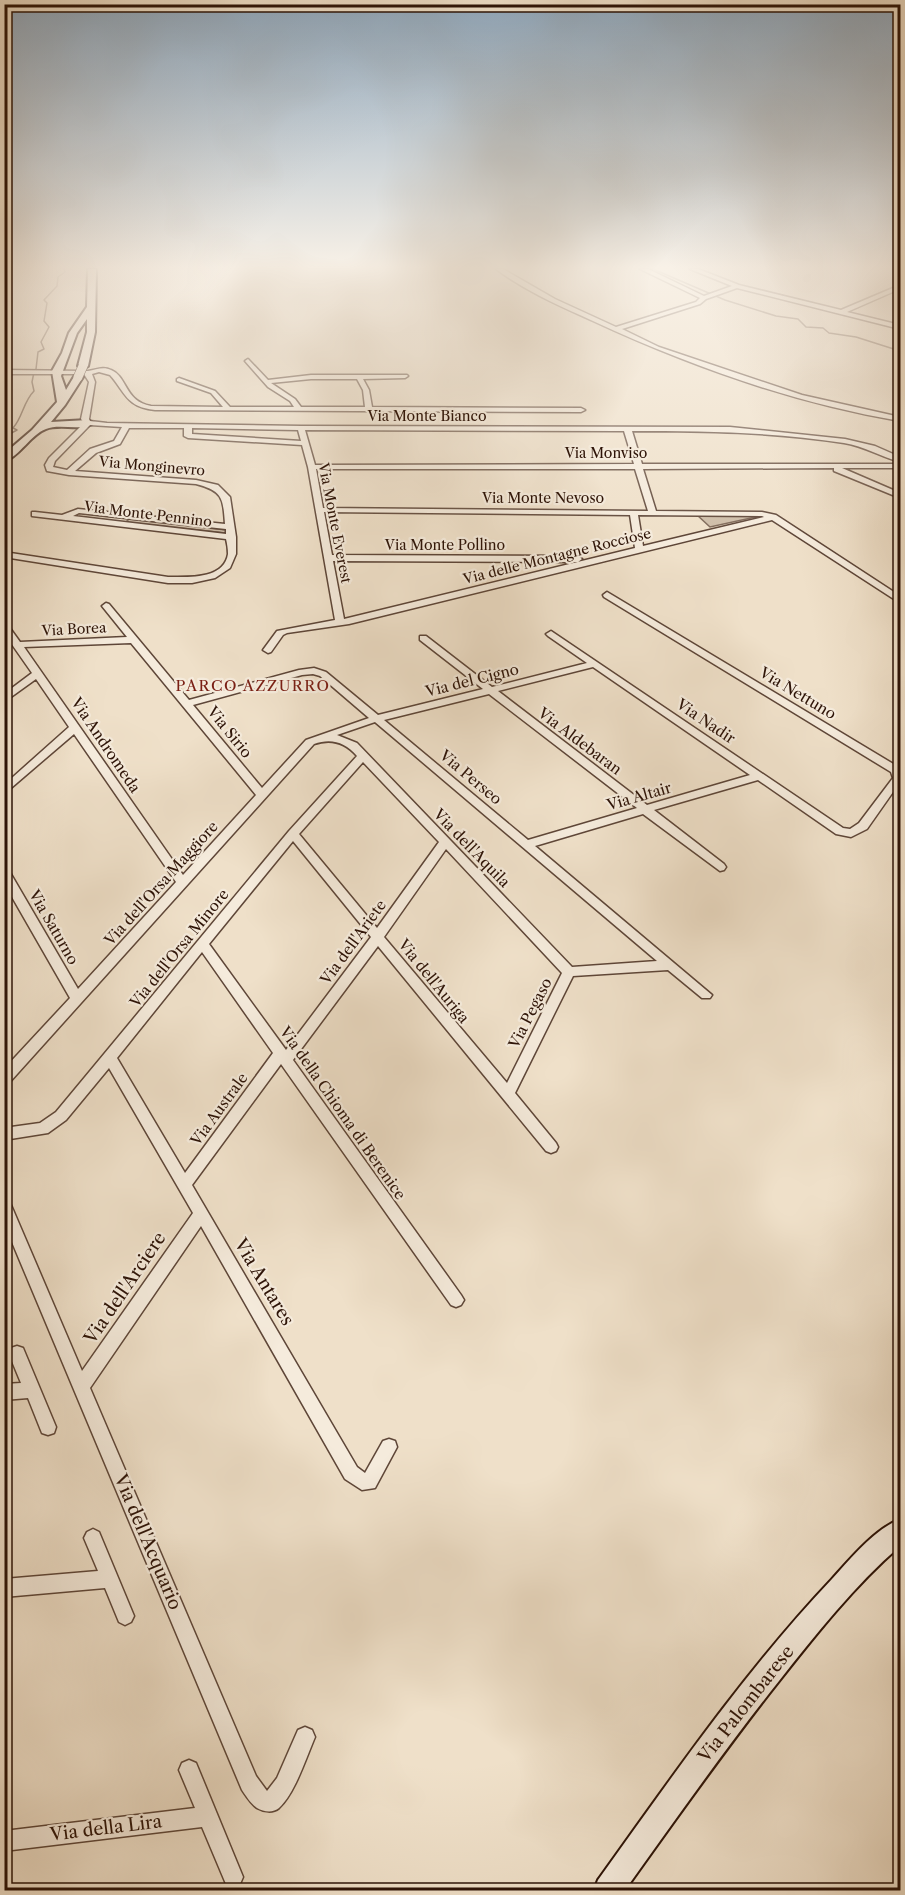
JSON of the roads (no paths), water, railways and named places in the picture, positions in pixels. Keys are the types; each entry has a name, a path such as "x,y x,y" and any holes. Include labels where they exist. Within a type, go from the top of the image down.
{"main road":[{"path":"62,404 62,393 56,376 65,357"},
{"path":"4,459 41,427 62,404 78,377 86,370 88,357"},
{"path":"54,413 69,423"},
{"path":"41,427 88,423"},
{"name":"Via Palombarese","path":"608,1890 705,1755 801,1633 858,1570 900,1531"}],"street":[{"path":"685,357 800,397 900,419"},
{"path":"248,361 266,382 293,400 299,410"},
{"path":"86,370 92,379 84,416 88,423 49,465 52,470 69,473 93,451 117,442 126,427"},
{"path":"4,372 86,370 112,372 128,397 143,406 229,410 581,410"},
{"path":"266,382 300,378 405,376"},
{"path":"359,377 366,390 369,410"},
{"path":"179,380 213,392 229,410"},
{"name":"Via Monte Bianco","path":"88,423 126,427 737,429 805,436 867,446 900,460"},
{"path":"188,427 188,436 305,443"},
{"name":"Via Monte Everest","path":"301,428 312,467 340,623"},
{"path":"627,428 652,512"},
{"name":"Via Monviso","path":"312,467 900,466"},
{"path":"830,467 900,496"},
{"name":"Via Monginevro","path":"4,554 159,579 187,580 210,577 225,568 232,554 232,537 227,499 220,490 209,484 69,473"},
{"name":"Via Monte Nevoso","path":"320,510 652,512 769,516"},
{"name":"Via Monte Pennino","path":"61,517 78,511 230,527"},
{"path":"634,512 639,549"},
{"path":"690,513 710,532"},
{"name":"Via Monte Pennino","path":"35,514 232,537"},
{"path":"769,516 900,600"},
{"name":"Via delle Montagne Rocciose","path":"268,650 283,631 340,623 769,516"},
{"name":"Via Monte Pollino","path":"328,558 598,559"},
{"name":"Via Nettuno","path":"607,595 897,771 898,778 863,826 853,833 844,833"},
{"name":"Via Sirio","path":"106,606 261,794"},
{"name":"Via Andromeda","path":"4,626 182,882"},
{"name":"Via Nadir","path":"551,634 844,833"},
{"name":"Via Aldebaran","path":"423,638 720,867"},
{"name":"Via Borea","path":"17,645 133,640"},
{"name":"Via del Cigno","path":"320,737 357,724 595,664"},
{"name":"Via Perseo","path":"187,704 302,672 314,671 323,674 706,995"},
{"path":"4,699 37,673"},
{"path":"353,745 352,735 357,724"},
{"path":"4,791 76,727"},
{"path":"320,737 340,739 353,745"},
{"name":"Via dell'Orsa Maggiore","path":"4,1079 303,748 320,737"},
{"name":"Via dell'Aquila","path":"353,745 569,972"},
{"name":"Via dell'Orsa Minore","path":"4,1134 37,1130 53,1123 110,1058 293,834 363,756"},
{"name":"Via Altair","path":"527,844 759,776"},
{"name":"Via dell'Auriga","path":"293,834 551,1147"},
{"name":"Via dell'Ariete","path":"283,1057 377,938 445,842"},
{"name":"Via Saturno","path":"4,872 77,998"},
{"name":"Via della Chioma di Berenice","path":"203,944 456,1300"},
{"name":"Via Pegaso","path":"508,1094 569,972 670,965"},
{"name":"Via Australe","path":"184,1185 283,1057"},
{"name":"Via Antares","path":"110,1058 355,1478 365,1483 372,1479 389,1447"},
{"name":"Via dell'Acquario","path":"4,1205 9,1228 82,1385 249,1783 262,1800 271,1802 279,1793 305,1737"},
{"name":"Via dell'Arciere","path":"82,1385 201,1212"},
{"path":"17,1354 48,1427"},
{"path":"4,1392 32,1389"},
{"path":"93,1538 125,1616"},
{"path":"4,1588 110,1579"},
{"path":"189,1770 233,1877"},
{"name":"Via della Lira","path":"4,1841 208,1816"}],"waterway":[{"path":"36,369 37,357"},
{"path":"4,437 17,430 13,428 34,391 32,382 34,372"}],"district":[{"name":"PARCO AZZURRO","path":"253,685"}]}
